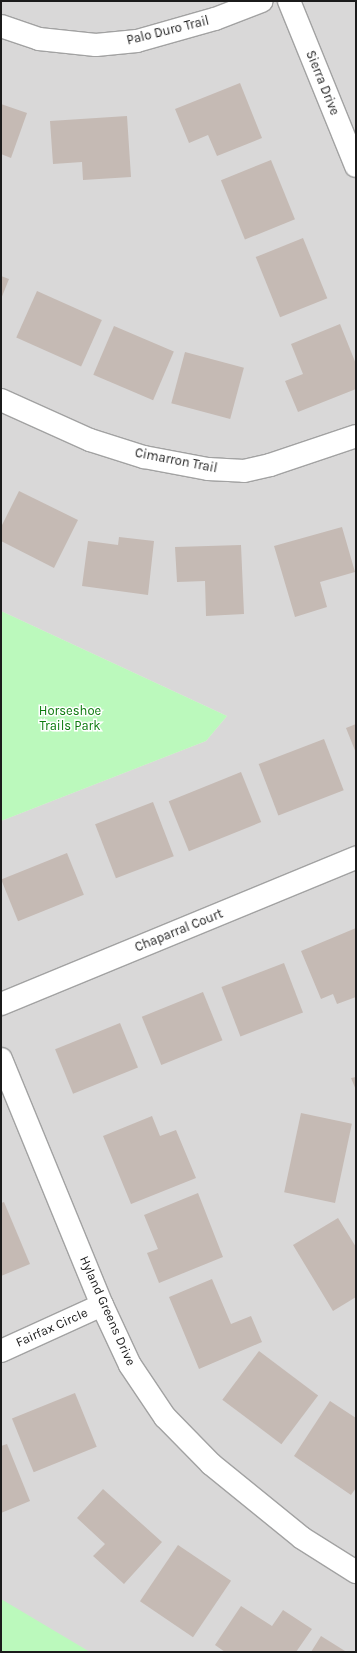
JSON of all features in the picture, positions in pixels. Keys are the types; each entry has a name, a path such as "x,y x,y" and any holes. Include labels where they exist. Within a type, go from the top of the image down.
{"street":[{"name":"Palo Duro Trail","path":"1,26 39,39 96,44 137,42 215,19 262,1"},
{"name":"Sierra Drive","path":"289,1 356,166"},
{"name":"Cimarron Trail","path":"1,400 90,440 144,457 208,469 244,471 270,465 356,436"},
{"name":"Chaparral Court","path":"1,1004 356,858"},
{"name":"Hyland Greens Drive","path":"1,1059 102,1306 130,1365 165,1417 211,1464 302,1538 356,1572"},
{"name":"Fairfax Circle","path":"1,1351 102,1306"}],"shaded area":[{"path":"1,1 356,1 356,1652 89,1652 1,1600 1,821 206,741 227,716 1,611"}],"green space":[{"name":"Horseshoe Trails Park","path":"1,611 227,716 206,741 1,821"},
{"path":"1,1599 90,1652 1,1652"}],"building":[{"path":"240,83 262,138 217,156 208,135 189,143 175,109"},
{"path":"1,104 27,113 11,158 1,154"},
{"path":"127,116 131,177 83,180 82,162 53,164 50,121"},
{"path":"271,160 295,219 245,240 221,180"},
{"path":"303,238 327,298 280,317 256,257"},
{"path":"1,276 9,279 1,299"},
{"path":"37,291 102,320 81,366 16,338"},
{"path":"340,324 356,364 356,389 298,412 285,381 303,374 291,344"},
{"path":"114,326 174,351 153,400 93,375"},
{"path":"185,352 244,368 230,419 171,403"},
{"path":"19,491 78,520 54,568 1,541 1,527"},
{"path":"342,527 355,572 320,582 327,607 295,617 274,546"},
{"path":"119,537 154,541 148,595 82,586 88,541 118,545"},
{"path":"241,545 244,614 206,616 205,581 177,582 175,547"},
{"path":"356,724 356,753 346,728"},
{"path":"324,739 344,790 278,815 259,764"},
{"path":"241,772 261,822 189,851 169,801"},
{"path":"153,802 174,856 116,878 95,824"},
{"path":"67,853 84,895 18,921 1,880"},
{"path":"356,928 356,997 337,1004 333,994 321,999 301,951"},
{"path":"284,963 303,1012 240,1036 221,987"},
{"path":"203,992 222,1040 161,1065 142,1017"},
{"path":"120,1023 138,1068 73,1094 55,1049"},
{"path":"356,1077 356,1090 351,1078"},
{"path":"301,1113 352,1124 335,1203 284,1192"},
{"path":"152,1116 160,1136 176,1130 196,1178 131,1204 103,1136"},
{"path":"198,1193 223,1257 159,1283 147,1253 158,1249 144,1215"},
{"path":"4,1202 30,1264 1,1276 1,1203"},
{"path":"338,1218 356,1247 356,1297 333,1311 293,1245"},
{"path":"212,1279 231,1324 251,1316 262,1342 199,1369 169,1297"},
{"path":"259,1351 318,1396 281,1444 222,1400"},
{"path":"75,1393 97,1447 34,1472 12,1418"},
{"path":"330,1401 356,1418 356,1488 351,1495 294,1456"},
{"path":"7,1444 30,1501 1,1513 1,1446"},
{"path":"103,1489 162,1542 124,1584 93,1556 105,1544 77,1518"},
{"path":"178,1545 231,1581 193,1637 140,1601"},
{"path":"241,1606 272,1626 283,1610 312,1629 296,1652 225,1652 215,1645"},
{"path":"321,1636 345,1651 345,1652 311,1652"}]}
